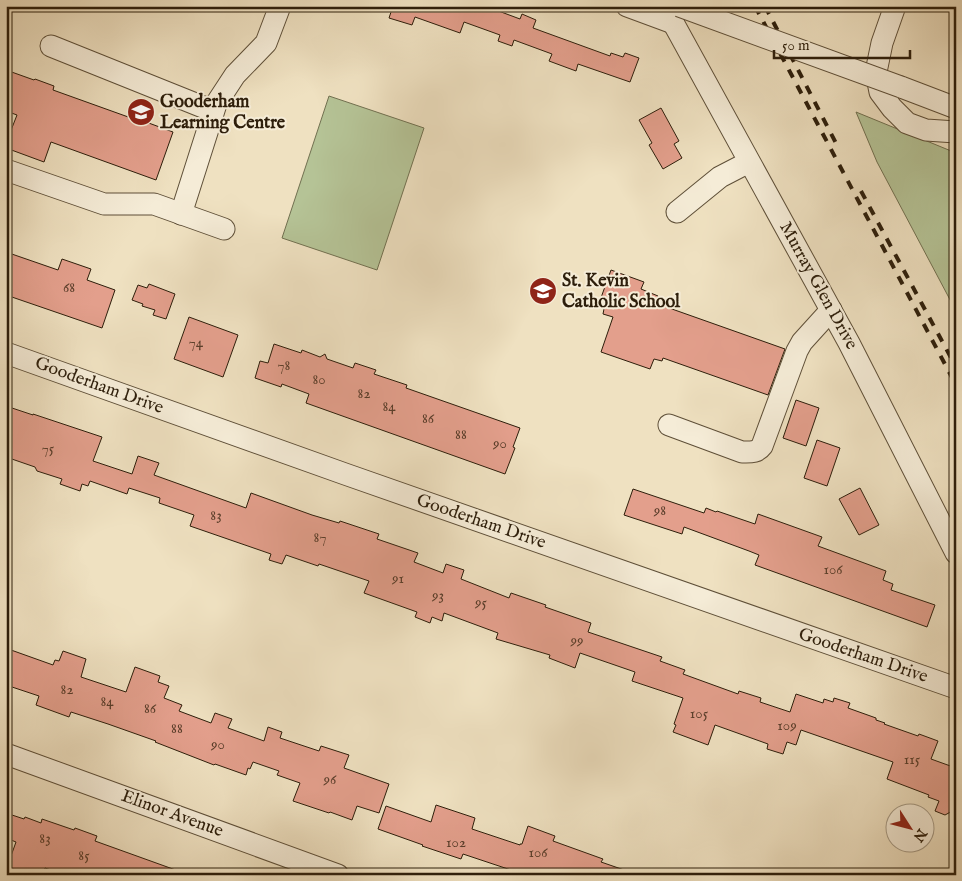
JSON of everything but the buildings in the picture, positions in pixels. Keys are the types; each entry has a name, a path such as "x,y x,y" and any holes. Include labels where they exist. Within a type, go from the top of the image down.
{"street":[{"path":"181,214 216,104 235,75 266,43 280,6"},
{"path":"627,6 672,12 901,87 956,108"},
{"path":"895,6 882,43 876,72 880,92 892,108 908,123 926,130 956,132"},
{"name":"Murray Glen Drive","path":"672,12 749,162 849,343 956,553"},
{"path":"51,46 213,111"},
{"path":"677,212 720,177 749,162"},
{"path":"6,170 104,204 154,204 224,229"},
{"path":"669,425 742,452 759,450 797,351 802,342 831,310"},
{"name":"Gooderham Drive","path":"6,353 956,688"},
{"name":"Elinor Avenue","path":"6,754 338,875"}],"green space":[{"path":"329,96 424,128 377,270 282,238"},
{"path":"856,112 956,153 956,311 877,162"}],"railway":[{"path":"755,6 956,385"},
{"path":"765,6 839,149"},
{"path":"861,191 956,367"}],"place":[{"name":"Gooderham Learning Centre","path":"141,112"},
{"name":"St. Kevin Catholic School","path":"543,291"}]}
